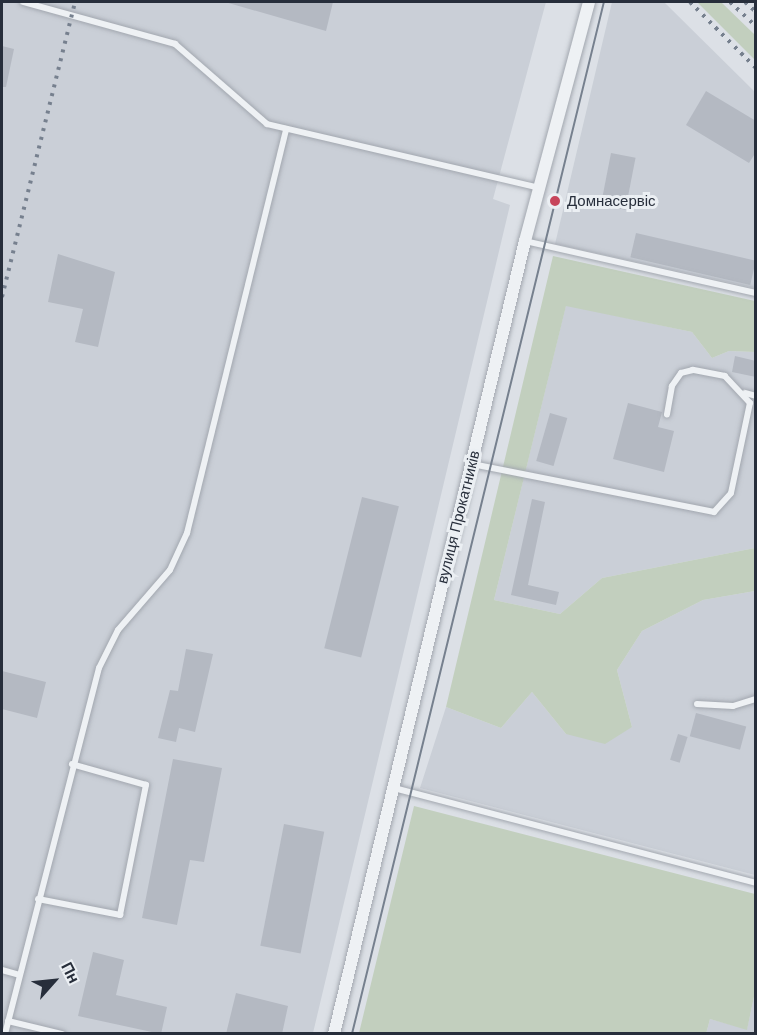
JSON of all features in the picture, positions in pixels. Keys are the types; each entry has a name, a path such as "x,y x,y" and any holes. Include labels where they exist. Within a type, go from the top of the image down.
{"street":[{"name":"вулиця Прокатників","path":"334,1034 525,241 589,2"}],"lane":[{"path":"23,2 175,44 267,124 539,188"},
{"path":"5,1034 85,708 113,639 170,570 188,533 286,129"},
{"path":"525,241 756,293"},
{"path":"471,464 714,512 730,493 750,404 744,393 724,376 706,370 681,373 672,386 667,415"},
{"path":"744,393 756,396"},
{"path":"697,704 733,706 756,699"},
{"path":"38,899 120,915 146,785 72,764"},
{"path":"393,788 756,883"},
{"path":"2,970 19,975"},
{"path":"8,1021 62,1034"}],"shaded area":[{"path":"2,2 546,2 493,199 510,205 313,1033 2,1034"},
{"name":"Домнасервіс","path":"612,2 664,2 755,92 755,288 555,244"},
{"path":"566,305 692,332 712,358 729,351 755,352 755,548 602,578 560,614 494,600"},
{"path":"755,591 755,875 420,788 446,707 501,728 532,692 566,734 632,727 617,670 642,631 703,600"},
{"path":"755,992 755,1033 706,1034 710,1019 747,1029"}],"green space":[{"path":"697,2 721,2 755,35 755,60"},
{"path":"553,256 755,301 755,352 729,351 712,358 692,332 566,306 494,600 560,614 602,578 755,548 755,591 703,600 642,631 617,670 632,727 605,744 566,734 532,692 501,728 446,707"},
{"path":"414,806 755,894 755,992 747,1030 710,1019 706,1034 359,1033"}],"building":[{"path":"225,2 333,2 326,31"},
{"path":"2,46 14,49 6,87 2,87"},
{"path":"706,91 756,121 756,152 749,163 686,125"},
{"path":"611,153 636,158 625,210 601,205"},
{"path":"636,233 756,261 750,285 630,257"},
{"path":"58,254 115,272 98,347 75,342 83,309 48,302"},
{"path":"735,356 756,361 756,377 732,372"},
{"path":"628,403 662,412 658,427 674,431 664,472 613,459"},
{"path":"550,413 567,418 554,466 536,461"},
{"path":"362,497 399,506 361,658 324,648"},
{"path":"532,499 545,502 528,585 559,592 556,605 511,595"},
{"path":"186,649 213,654 195,732 179,728 176,742 158,738 170,690 178,691"},
{"path":"2,671 46,682 37,718 2,709"},
{"path":"696,713 746,726 740,750 690,736"},
{"path":"678,734 688,737 680,763 670,760"},
{"path":"173,759 222,768 204,862 190,860 177,925 142,918"},
{"path":"284,824 324,832 301,954 260,946"},
{"path":"93,952 124,960 116,995 167,1007 161,1034 78,1016"},
{"path":"236,993 288,1006 282,1034 226,1034"}],"tram line":[{"path":"352,1034 604,2"}],"railway":[{"path":"2,297 75,2"},
{"path":"690,2 756,68"},
{"path":"730,2 756,26"},
{"path":"745,2 756,12"}],"place":[{"name":"Домнасервіс","path":"555,201"}]}
